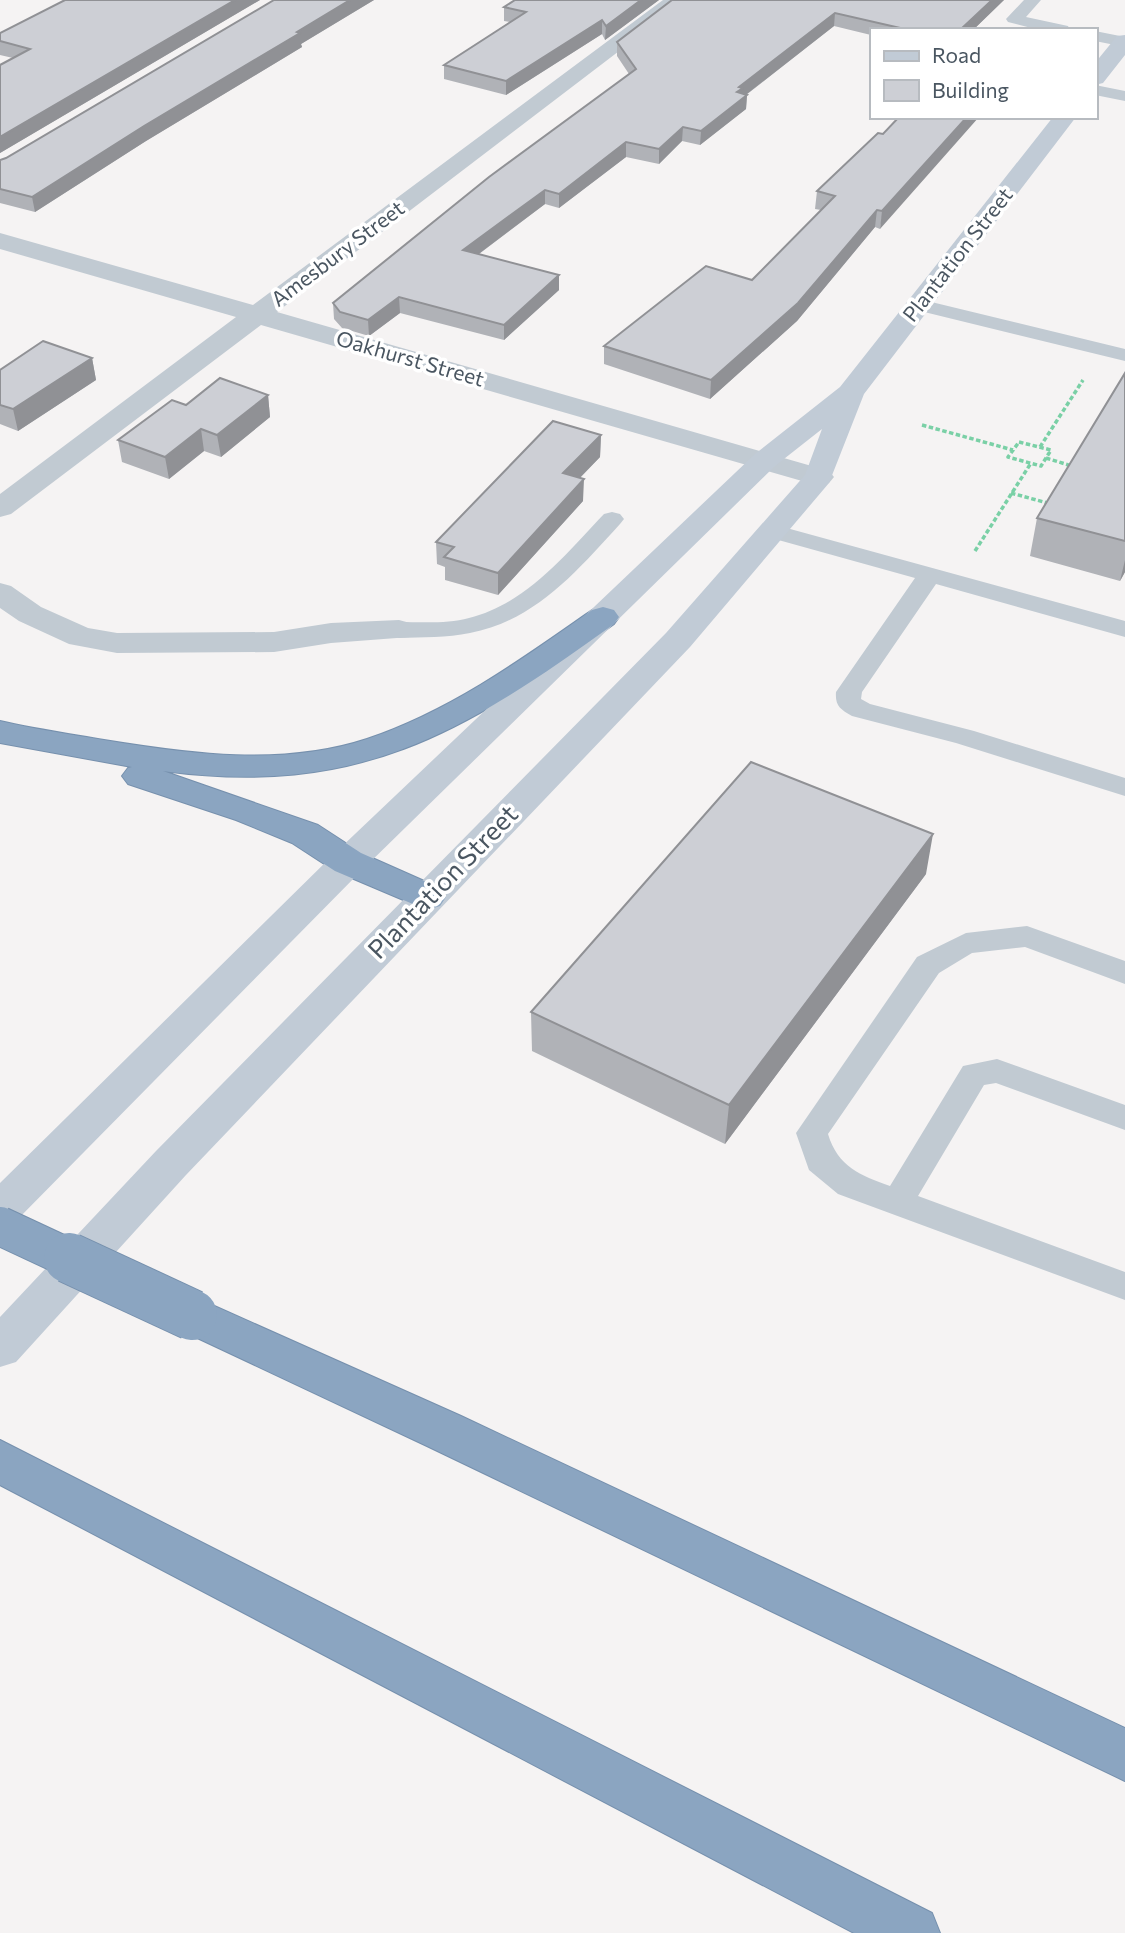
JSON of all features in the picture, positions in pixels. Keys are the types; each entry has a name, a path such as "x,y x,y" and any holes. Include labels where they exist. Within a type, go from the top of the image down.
{"highway":[{"path":"8,734 202,766 243,769 296,766 322,761 392,742 456,712 522,675 603,617"},
{"path":"8,734 249,812 305,834 348,862 427,897"},
{"path":"0,1226 444,1431 1125,1755"},
{"path":"0,1461 912,1933"}],"main road":[{"path":"1097,76 1125,41"},
{"name":"Plantation Street","path":"0,1210 348,862 765,460 850,393 1063,119"},
{"name":"Plantation Street","path":"0,1348 128,1209 678,640 819,477 850,393"}],"street":[{"name":"Amesbury Street","path":"0,508 676,0"},
{"name":"Oakhurst Street","path":"0,241 819,477"},
{"path":"0,593 30,614 80,637 117,643 274,642 331,633 399,630"}],"lane":[{"path":"1033,0 1014,19 1053,28"},
{"path":"1097,36 1125,41"},
{"path":"1097,90 1125,96"},
{"path":"919,305 1125,355"},
{"path":"399,630 467,626 517,610 552,581 612,519"},
{"path":"772,531 1125,629"},
{"path":"930,575 849,692 848,702 861,710 965,737 1125,787"},
{"path":"1125,973 1027,936 966,943 928,965 813,1133 820,1161 850,1185 1125,1286"},
{"path":"898,1202 974,1074 997,1071 1125,1118"}],"path":[{"path":"1040,447 1089,372"},
{"path":"922,425 1013,450"},
{"path":"1019,442 1051,450 1041,466 1008,457 1013,450 1019,442"},
{"path":"1046,458 1083,469"},
{"path":"971,556 1031,463"},
{"path":"1011,493 1060,506"}],"building":[{"path":"65,0 235,0 0,137 0,65 30,49 0,41 0,33"},
{"path":"274,0 350,0 32,197 0,189 0,160"},
{"path":"515,0 641,0 606,26 602,20 506,81 444,65 526,12 504,7"},
{"path":"672,0 992,0 962,28 900,28 835,13 739,87 743,88 737,92 747,95 701,131 683,127 659,149 626,142 559,194 545,190 463,250 559,275 504,325 399,297 368,320 340,312 333,303 489,177 636,69 617,42"},
{"path":"897,119 965,119 882,211 877,210 798,303 711,380 604,346 706,266 752,280 835,196 817,191 878,133 883,134"},
{"path":"43,341 92,358 13,409 0,405 0,370"},
{"path":"1125,373 1125,541 1037,518"},
{"path":"220,378 268,395 217,435 201,429 165,457 118,440 172,400 186,405"},
{"path":"553,421 601,435 563,473 584,479 498,573 444,557 454,547 436,542"},
{"path":"751,762 933,834 729,1105 531,1012"}]}
